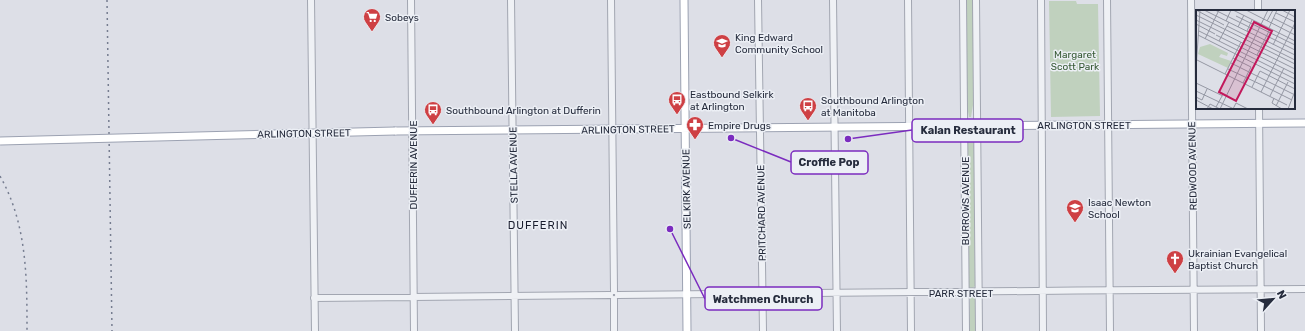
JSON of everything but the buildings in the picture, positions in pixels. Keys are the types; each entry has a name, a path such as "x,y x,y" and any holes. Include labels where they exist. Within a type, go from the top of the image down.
{"main road":[{"name":"SELKIRK AVENUE","path":"684,0 687,331"},
{"name":"ARLINGTON STREET","path":"0,141 395,131 1305,123"}],"street":[{"path":"311,0 315,331"},
{"name":"DUFFERIN AVENUE","path":"411,0 414,331"},
{"name":"STELLA AVENUE","path":"511,0 515,331"},
{"path":"611,0 614,331"},
{"name":"PRITCHARD AVENUE","path":"758,0 763,331"},
{"path":"833,0 837,331"},
{"path":"908,0 911,331"},
{"name":"BURROWS AVENUE","path":"963,0 966,331"},
{"name":"BURROWS AVENUE","path":"976,0 979,331"},
{"path":"1041,0 1043,331"},
{"path":"1107,0 1110,331"},
{"name":"REDWOOD AVENUE","path":"1191,0 1194,331"},
{"path":"1259,109 1261,331"},
{"name":"PARR STREET","path":"314,298 762,292 836,294 1305,289"}],"green space":[{"path":"966,0 973,0 973,105 971,117 969,117 967,106"},
{"name":"Margaret Scott Park","path":"1049,1 1076,1 1077,4 1098,4 1100,116 1051,117"},
{"path":"969,135 971,135 974,145 975,286 973,288 968,286 967,145"},
{"path":"970,296 974,296 975,299 975,331 969,331"}],"railway":[{"path":"107,0 112,331"},
{"path":"0,176 16,213 24,251 27,291 27,331"}],"place":[{"name":"Sobeys","path":"372,32"},
{"name":"King Edward Community School","path":"722,58"},
{"name":"Eastbound Selkirk at Arlington","path":"677,115"},
{"name":"Southbound Arlington at Manitoba","path":"808,121"},
{"name":"Southbound Arlington at Dufferin","path":"433,125"},
{"name":"Croffle Pop","path":"731,138"},
{"name":"Kalan Restaurant","path":"848,139"},
{"name":"Empire Drugs","path":"695,140"},
{"name":"Isaac Newton School","path":"1075,223"},
{"name":"Watchmen Church","path":"670,229"},
{"name":"Ukrainian Evangelical Baptist Church","path":"1175,274"}],"district":[{"name":"DUFFERIN","path":"538,225"}]}
